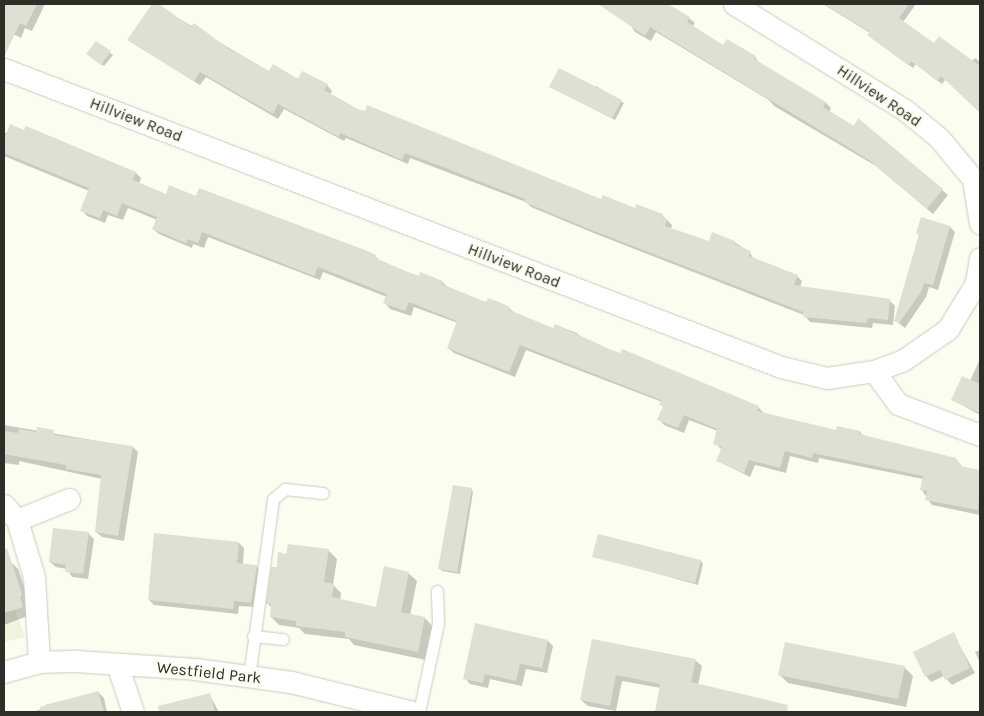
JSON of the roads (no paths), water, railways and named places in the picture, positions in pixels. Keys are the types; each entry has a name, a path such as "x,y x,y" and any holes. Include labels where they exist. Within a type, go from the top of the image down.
{"street":[{"name":"Hillview Road","path":"734,4 905,110 939,138 973,179 980,223"},
{"name":"Hillview Road","path":"4,69 780,367 827,378 874,371 902,361 948,329 976,283 980,258"},
{"path":"874,371 898,404 980,435"},
{"path":"39,662 34,577 10,513 68,499"},
{"name":"Westfield Park","path":"4,672 39,662 195,669 291,682 412,712"},
{"path":"117,664 133,712"}],"lane":[{"path":"249,677 253,636 273,499 285,489 323,494"},
{"path":"419,712 438,623 437,592"},
{"path":"253,636 284,639"}]}
